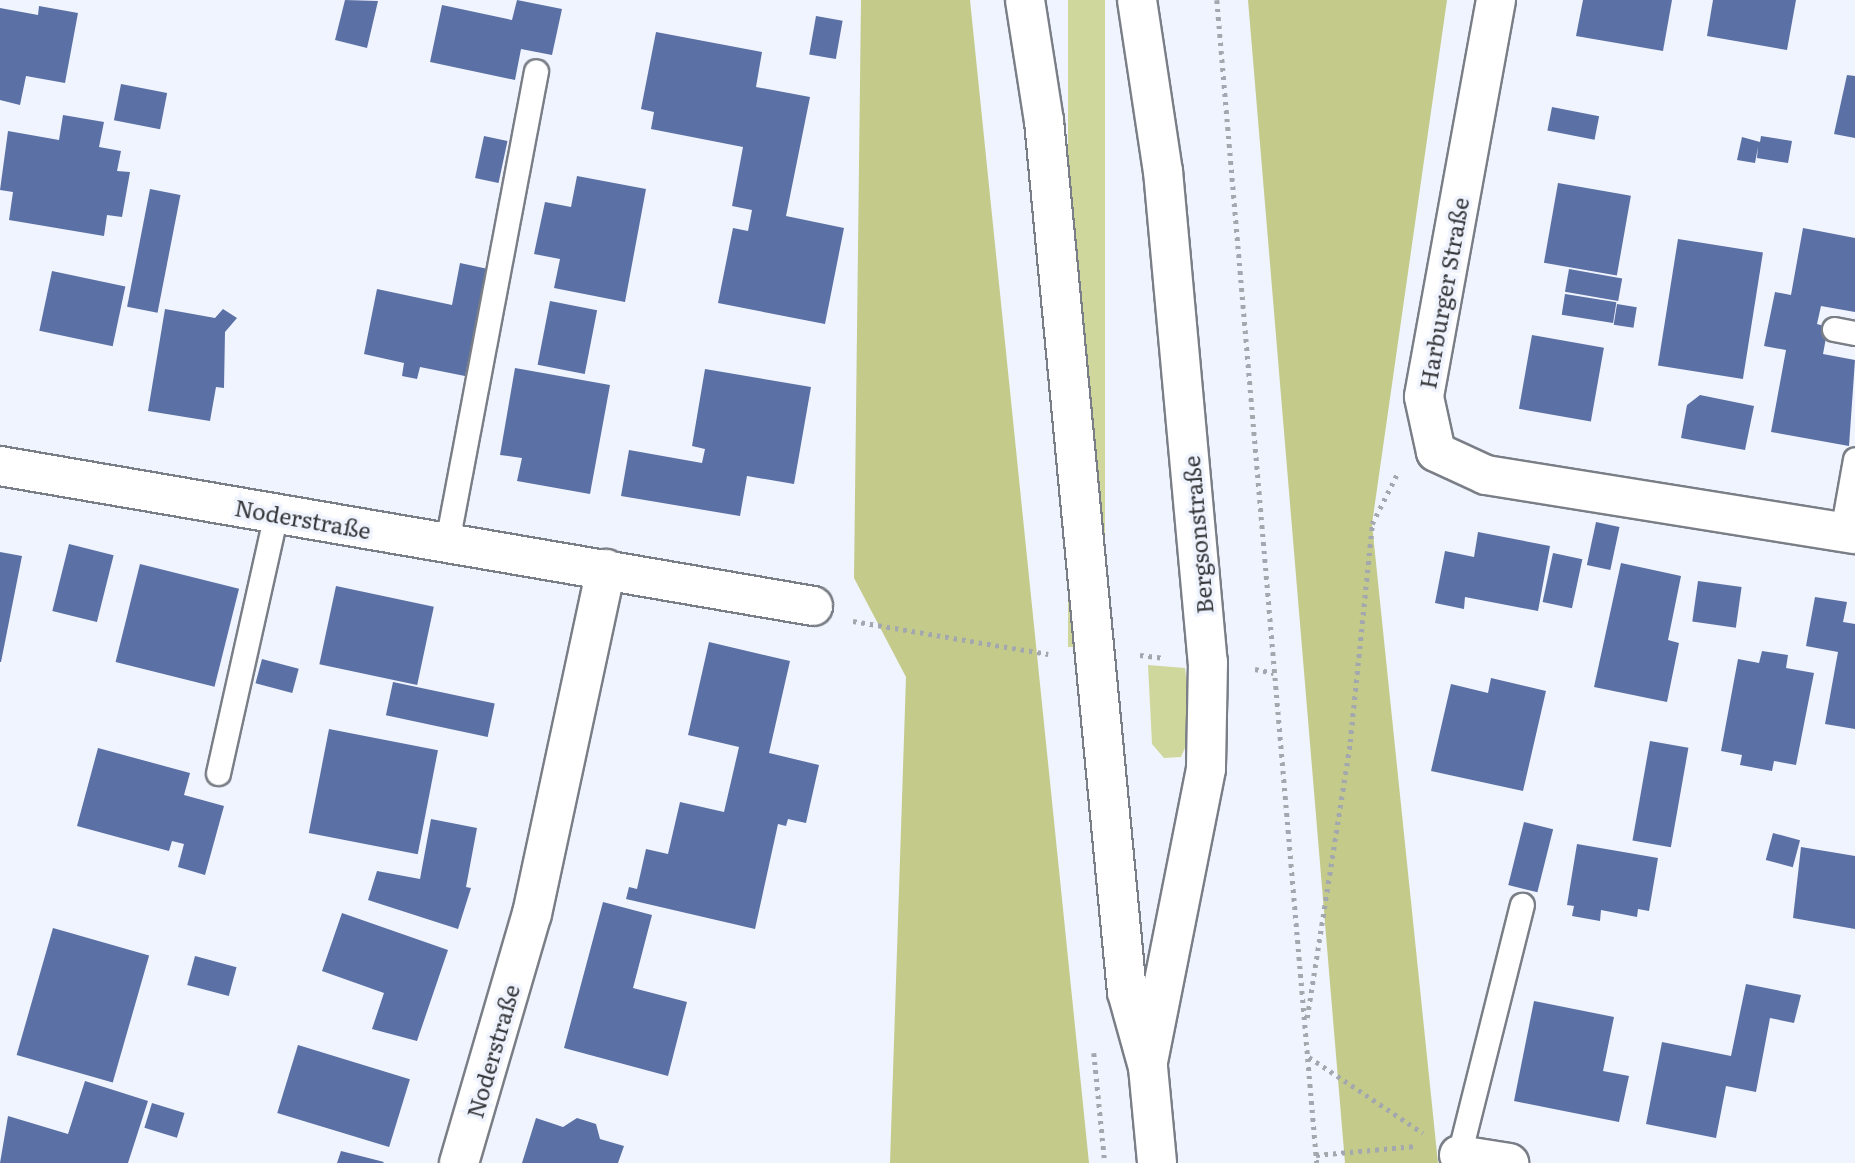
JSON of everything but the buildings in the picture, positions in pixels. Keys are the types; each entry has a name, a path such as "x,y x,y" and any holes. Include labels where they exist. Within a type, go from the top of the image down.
{"street":[{"name":"Bergsonstraße","path":"1025,0 1046,135 1127,992 1148,1067 1157,1163"},
{"name":"Bergsonstraße","path":"1137,0 1163,171 1209,662 1206,769 1148,1067"},
{"name":"Harburger Straße","path":"1496,0 1424,397 1436,452 1486,475 1849,533"},
{"name":"Noderstraße","path":"0,466 813,606"},
{"name":"Noderstraße","path":"459,1163 532,914 606,569"},
{"path":"1438,1146 1509,1163"}],"lane":[{"path":"447,542 536,71"},
{"path":"1849,533 1855,459"},
{"path":"218,773 276,513"},
{"path":"1438,1146 1522,905"}],"path":[{"path":"1217,0 1317,1163"},
{"path":"1306,1025 1328,910 1372,524 1401,463"},
{"path":"813,606 878,628 1053,655"},
{"path":"1309,1057 1438,1146"},
{"path":"1316,1155 1438,1146"}],"green space":[{"path":"861,0 970,0 1089,1163 890,1163 906,677 854,578"},
{"path":"1068,0 1105,0 1105,647 1068,647"},
{"path":"1248,0 1447,0 1372,524 1438,1163 1345,1163"},
{"path":"1148,665 1185,668 1192,732 1181,757 1164,758 1152,744"}]}
